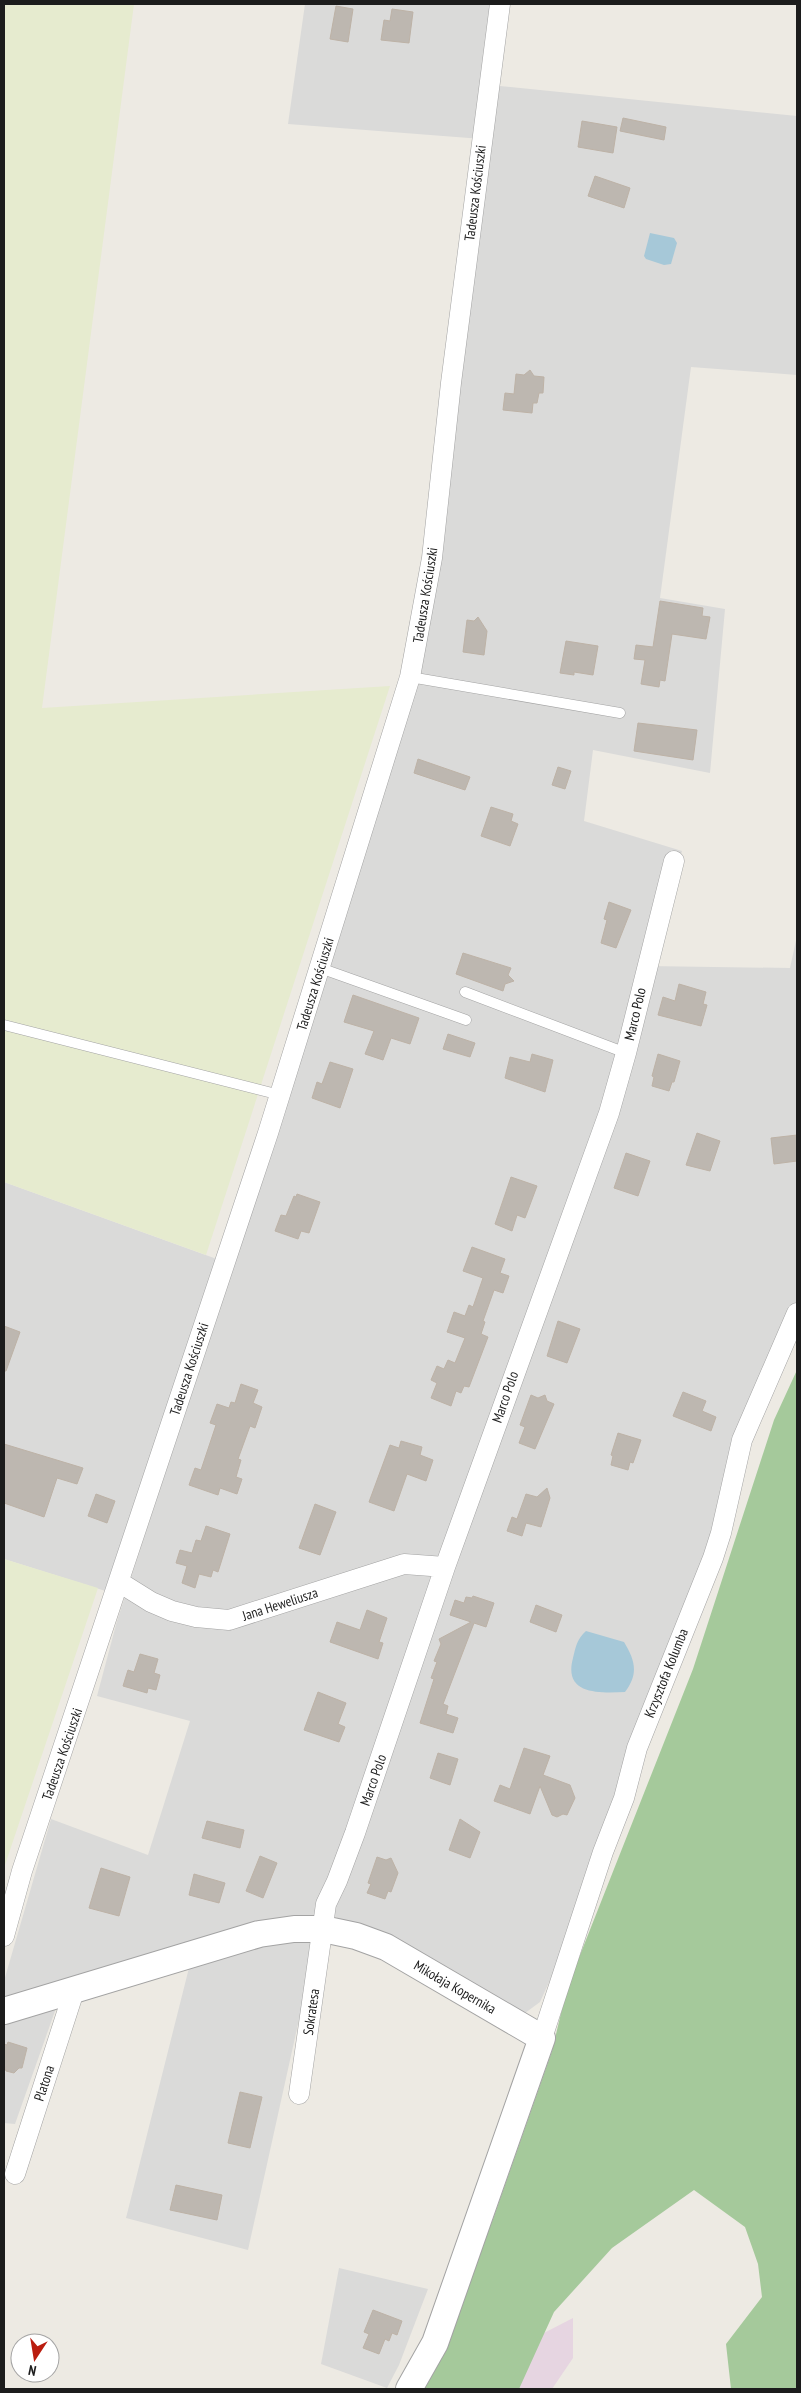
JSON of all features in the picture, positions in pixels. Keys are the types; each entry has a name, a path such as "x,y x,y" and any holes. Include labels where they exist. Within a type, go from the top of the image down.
{"street":[{"name":"Tadeusza Kościuszki","path":"4,1936 22,1871 280,1095 410,677 432,558 451,383 500,4"},
{"name":"Marco Polo","path":"323,1929 326,1904 338,1881 445,1567 606,1122 626,1053 674,861"},
{"name":"Krzysztofa Kolumba","path":"542,2038 600,1862 624,1798 637,1748 713,1558 721,1533 742,1440 797,1313"},
{"name":"Jana Heweliusza","path":"119,1582 151,1602 172,1610 196,1617 229,1620 404,1564 445,1567"},
{"name":"Mikołaja Kopernika","path":"4,2011 74,1991 193,1952 259,1934 294,1929 323,1929 356,1936 386,1947 542,2038"},
{"name":"Sokratesa","path":"298,2094 323,1929"},
{"name":"Platona","path":"15,2174 74,1991"},
{"path":"409,2389 435,2343 542,2038"}],"lane":[{"path":"410,677 620,713"},
{"path":"320,968 466,1020"},
{"path":"465,992 626,1053"},
{"path":"4,1025 280,1095"}],"shaded area":[{"path":"305,4 500,4 490,85 797,116 797,375 691,367 660,598 725,609 710,773 593,750 584,821 682,851 647,966 790,968 797,936 797,1312 730,1488 555,1969 540,2002 521,2016 492,1993 323,1911 248,2250 126,2218 193,1952 61,1994 15,2124 4,2123 4,1981 51,1819 148,1855 190,1721 97,1696 117,1621 242,1236 395,750 482,139 288,124"},
{"path":"4,1182 225,1262 115,1594 4,1559"},
{"path":"339,2268 428,2289 399,2365 387,2388 321,2364"},
{"path":"573,2318 573,2358 552,2389 448,2389 466,2373"}],"green space":[{"path":"4,4 134,4 42,708 390,686 206,1255 4,1182"},
{"path":"797,1370 797,2389 731,2389 726,2344 762,2297 758,2264 745,2227 694,2190 612,2248 554,2312 519,2389 422,2389 432,2371 493,2219 552,2051 567,1988 693,1669 774,1420"},
{"path":"4,1559 98,1588 4,1868"}],"water":[{"path":"650,233 674,238 677,243 671,264 664,265 646,259 644,256"},
{"path":"586,1631 624,1642 631,1655 634,1667 632,1679 625,1692 604,1692 586,1689 578,1685 573,1679 571,1670 575,1650 579,1640"}],"building":[{"path":"336,6 353,9 348,42 330,39"},
{"path":"392,9 413,12 409,43 381,40 384,20 390,21"},
{"path":"623,118 666,127 664,140 620,131"},
{"path":"582,121 617,127 613,153 578,147"},
{"path":"595,176 630,188 624,208 588,196"},
{"path":"530,370 534,376 544,377 543,393 539,393 537,403 533,403 532,413 503,410 505,393 514,394 516,374 524,375"},
{"path":"660,601 703,608 702,616 710,617 706,639 672,634 665,681 660,680 659,687 641,684 645,660 634,659 636,645 653,647"},
{"path":"478,617 487,631 484,655 463,652 467,620 474,621"},
{"path":"566,641 598,646 593,675 574,672 574,675 560,673"},
{"path":"638,723 697,730 693,760 634,751"},
{"path":"418,759 470,777 465,790 414,773"},
{"path":"558,767 571,771 565,789 552,785"},
{"path":"491,807 513,814 511,821 518,824 510,846 481,836"},
{"path":"609,902 631,910 616,948 601,943 607,920 604,919"},
{"path":"463,953 511,968 508,975 514,981 505,984 503,991 456,974"},
{"path":"679,984 706,992 703,1004 707,1005 701,1026 658,1015 663,997 675,1001"},
{"path":"353,995 419,1018 410,1044 391,1038 383,1060 365,1054 374,1031 344,1022"},
{"path":"448,1034 475,1043 470,1057 443,1049"},
{"path":"532,1054 553,1060 545,1092 505,1078 510,1057 530,1062"},
{"path":"658,1054 680,1061 674,1082 672,1082 669,1091 652,1086 654,1077 652,1076"},
{"path":"330,1062 353,1069 340,1108 312,1098 317,1082 322,1084"},
{"path":"697,1133 720,1141 710,1171 686,1165"},
{"path":"797,1135 797,1161 774,1164 771,1138"},
{"path":"626,1153 650,1161 638,1196 614,1188"},
{"path":"511,1177 537,1186 525,1218 517,1215 512,1231 495,1224"},
{"path":"297,1194 320,1202 309,1233 301,1231 298,1239 275,1231 281,1215 286,1216 294,1196 296,1197"},
{"path":"472,1247 505,1259 500,1273 509,1276 503,1293 494,1290 483,1321 485,1322 481,1334 488,1337 469,1387 464,1386 461,1393 456,1391 451,1406 431,1398 437,1383 431,1380 437,1366 444,1369 448,1360 455,1363 465,1338 447,1332 454,1312 465,1316 469,1305 473,1307 483,1278 463,1271"},
{"path":"558,1321 580,1329 567,1363 547,1356"},
{"path":"4,1326 20,1332 6,1371 4,1371"},
{"path":"241,1384 258,1390 253,1403 262,1407 255,1428 250,1426 238,1459 241,1460 236,1477 242,1479 237,1494 220,1488 218,1495 189,1485 195,1468 201,1470 216,1425 210,1423 217,1404 229,1408 231,1402 235,1403"},
{"path":"683,1392 706,1401 702,1411 716,1417 711,1431 673,1416"},
{"path":"531,1395 538,1398 545,1395 547,1401 554,1404 535,1449 519,1443 525,1427 520,1425"},
{"path":"618,1433 641,1440 633,1463 630,1462 628,1470 611,1465 613,1456 611,1455"},
{"path":"401,1441 422,1447 420,1455 433,1460 426,1481 407,1474 394,1511 369,1502 390,1445 399,1448"},
{"path":"4,1444 83,1468 77,1484 57,1478 44,1517 4,1503"},
{"path":"547,1488 550,1498 541,1527 526,1523 522,1536 507,1531 512,1517 517,1519 526,1494 537,1497"},
{"path":"96,1494 115,1501 107,1523 88,1516"},
{"path":"315,1504 336,1512 320,1555 299,1548"},
{"path":"206,1526 230,1534 218,1572 213,1570 211,1577 199,1574 195,1588 182,1583 187,1566 176,1563 180,1550 192,1553 196,1540 201,1541"},
{"path":"473,1596 494,1603 486,1627 474,1623 443,1704 448,1706 446,1714 458,1718 453,1733 420,1723 434,1679 431,1678 437,1662 434,1661 441,1644 439,1639 471,1622 450,1615 455,1600 464,1603 466,1597 472,1598"},
{"path":"536,1605 562,1615 556,1632 530,1622"},
{"path":"367,1610 387,1618 379,1642 383,1643 378,1659 330,1642 337,1622 360,1630"},
{"path":"140,1654 158,1659 154,1673 160,1675 156,1690 148,1688 147,1693 123,1686 128,1670 134,1672"},
{"path":"318,1692 346,1703 338,1724 345,1727 339,1742 304,1730"},
{"path":"524,1748 550,1756 543,1775 570,1785 575,1798 567,1815 563,1814 557,1817 552,1815 540,1786 530,1814 494,1801 500,1785 510,1789"},
{"path":"438,1753 458,1759 450,1785 430,1778"},
{"path":"460,1819 480,1832 470,1858 449,1850"},
{"path":"207,1821 244,1830 240,1848 202,1838"},
{"path":"260,1856 277,1863 263,1898 246,1891"},
{"path":"377,1857 386,1860 391,1858 398,1873 391,1892 388,1891 385,1899 367,1893 371,1884 368,1883"},
{"path":"101,1868 130,1877 119,1916 89,1908"},
{"path":"194,1874 225,1883 219,1903 189,1895"},
{"path":"8,2042 27,2048 22,2068 19,2068 14,2073 6,2071 4,2064 4,2044 7,2045"},
{"path":"240,2092 262,2097 250,2148 228,2143"},
{"path":"176,2185 222,2195 217,2220 170,2210"},
{"path":"373,2310 402,2321 397,2335 392,2333 389,2341 385,2339 379,2354 363,2348 369,2334 364,2332"}]}
